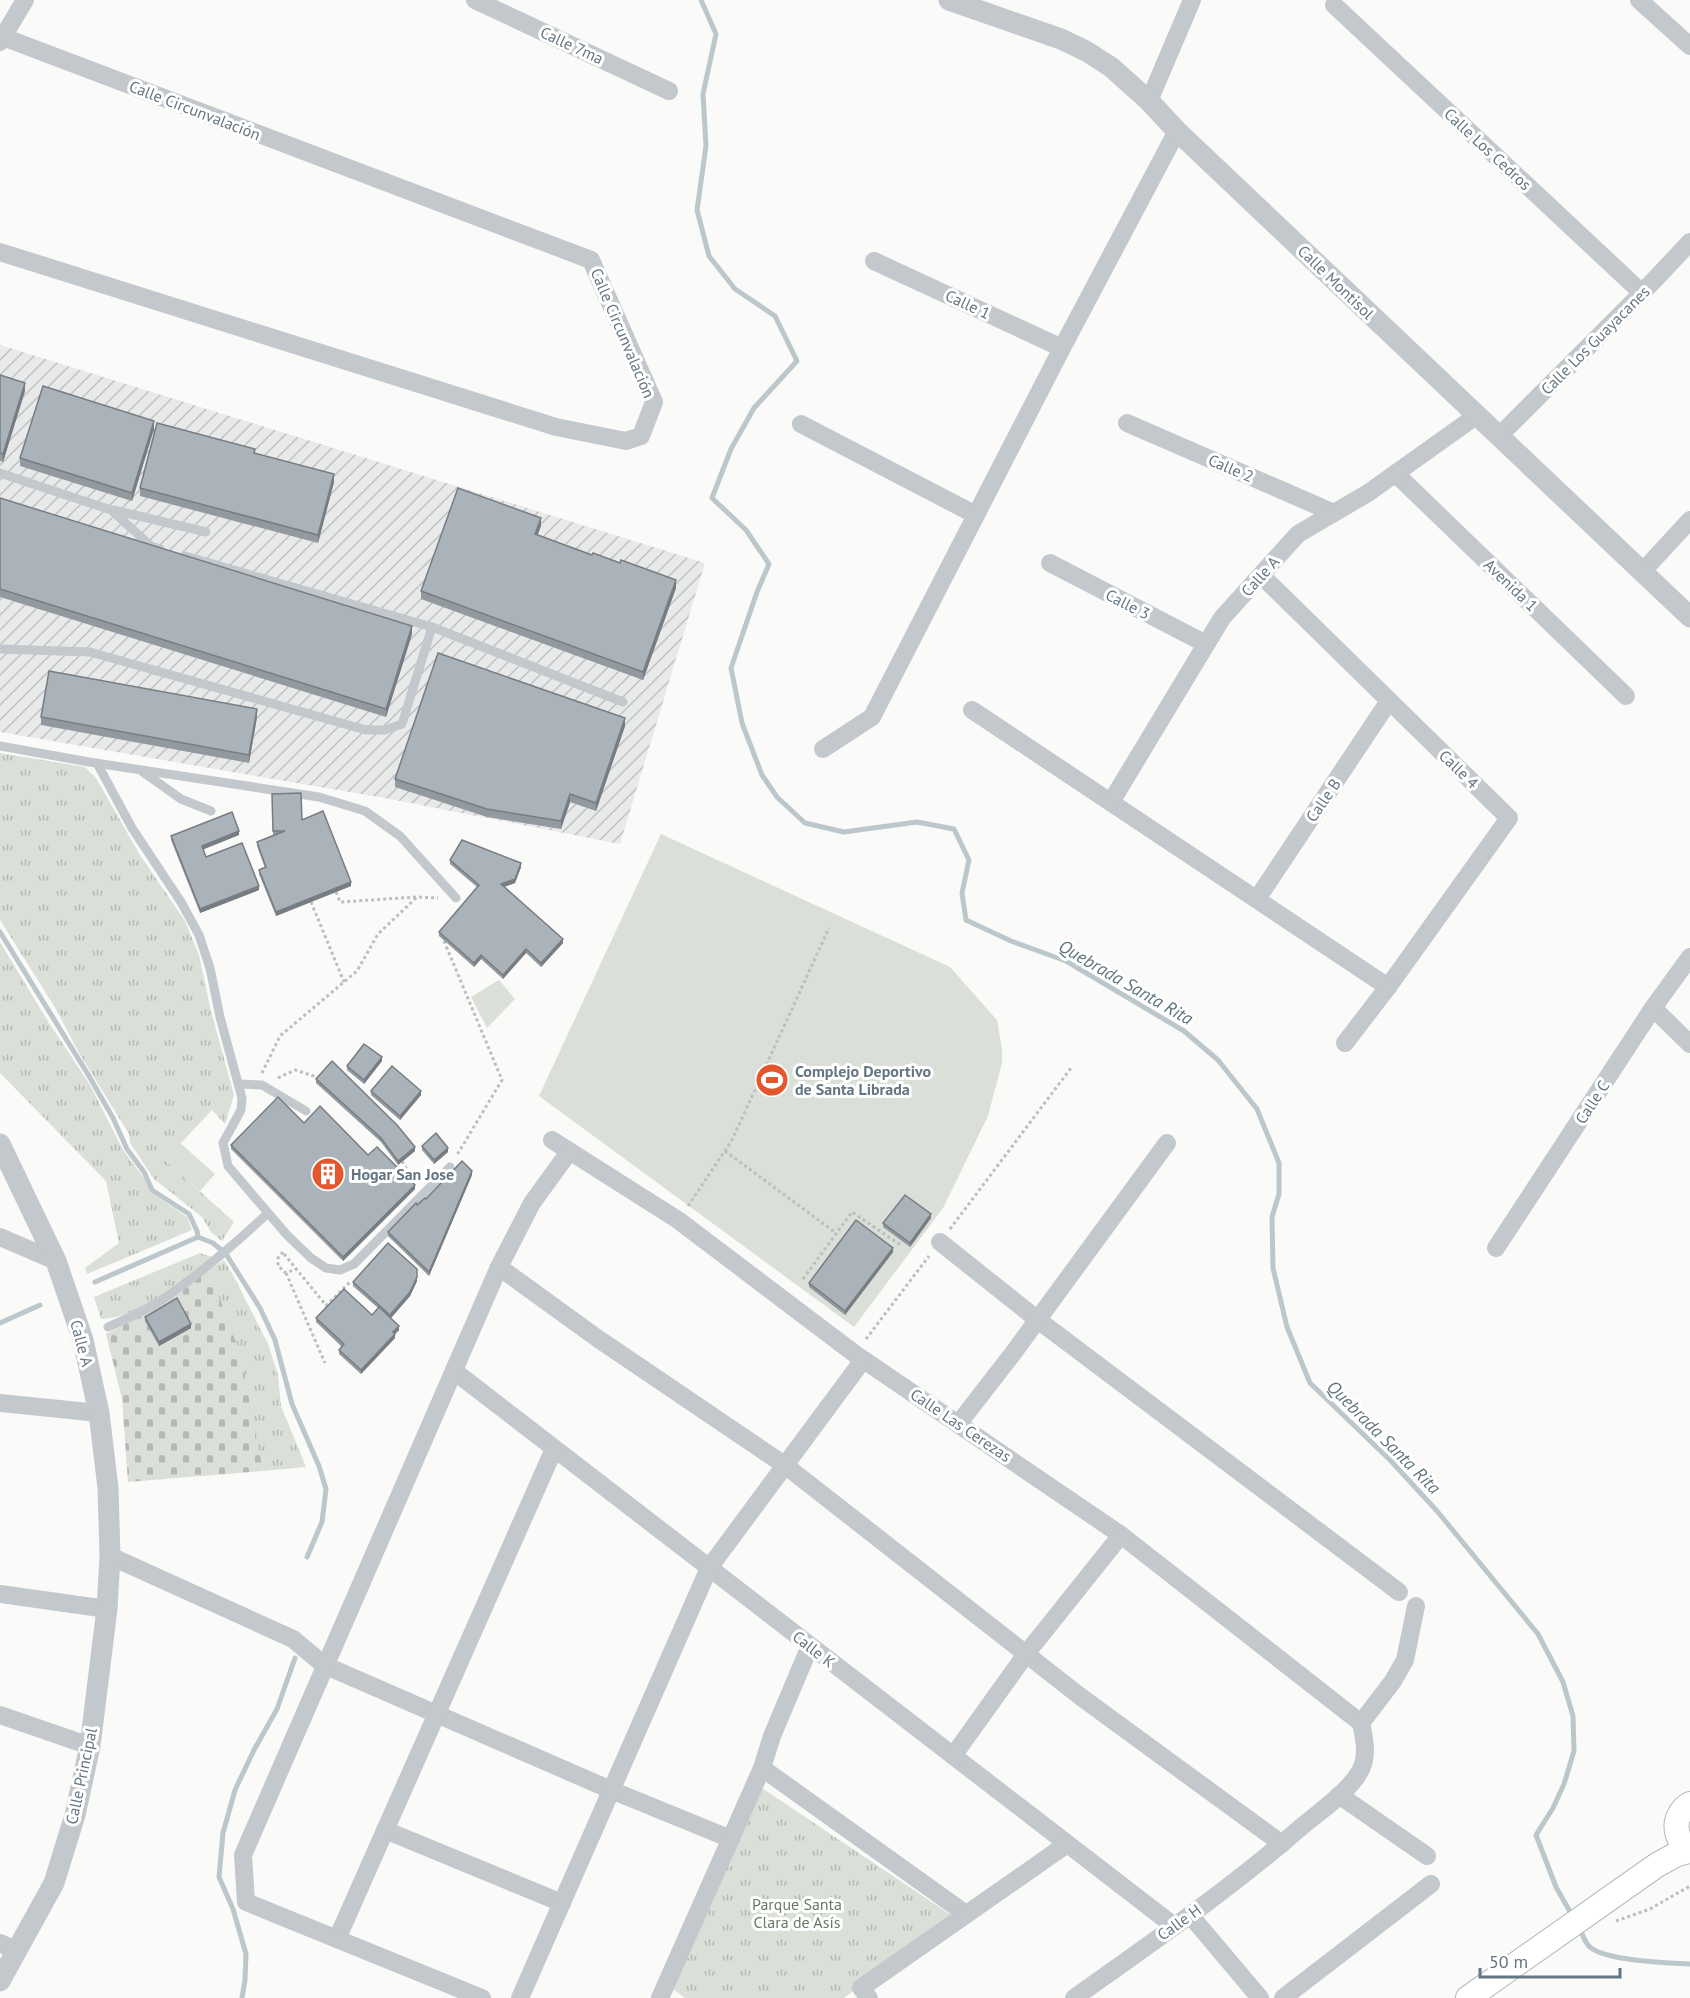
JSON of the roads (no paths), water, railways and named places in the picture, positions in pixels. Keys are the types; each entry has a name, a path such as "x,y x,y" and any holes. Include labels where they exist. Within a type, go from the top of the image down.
{"main road":[{"path":"1468,1998 1545,1942 1602,1916 1682,1849 1676,1829 1677,1821 1680,1813 1690,1804"}],"street":[{"path":"1,40 25,0"},
{"name":"Calle 7ma","path":"475,0 669,91"},
{"name":"Calle Montisol","path":"949,0 1061,39 1111,67 1690,617"},
{"path":"1149,101 1192,0"},
{"path":"1639,0 1690,46"},
{"name":"Calle Los Cedros","path":"1334,4 1642,293"},
{"name":"Calle Circunvalación","path":"0,252 556,427 626,441 641,436 654,402 591,260 1,40"},
{"path":"823,748 872,717 1062,348 1177,131"},
{"name":"Calle Los Guayacanes","path":"1499,436 1690,242"},
{"name":"Calle 1","path":"874,261 1062,348"},
{"name":"Calle A","path":"1111,802 1222,618 1298,534 1396,474 1476,416"},
{"name":"Calle 2","path":"1127,423 1334,513"},
{"path":"801,424 976,515"},
{"name":"Avenida 1","path":"1396,474 1626,696"},
{"path":"1642,572 1690,520"},
{"name":"Calle 3","path":"1050,563 1206,644"},
{"name":"Calle 4","path":"1261,574 1509,818 1345,1043"},
{"name":"Calle B","path":"1257,899 1389,701"},
{"path":"972,710 1388,987"},
{"name":"Calle C","path":"1496,1248 1653,1008 1690,957"},
{"path":"1653,1008 1690,1044"},
{"name":"Calle Las Cerezas","path":"552,1140 678,1220 859,1357 1121,1535 1361,1724"},
{"path":"959,1423 1038,1320 1167,1143"},
{"name":"Calle A","path":"0,1144 56,1261 83,1340 99,1413 108,1488 110,1556"},
{"path":"482,1998 246,1902 243,1855 499,1267 532,1203 569,1152"},
{"path":"0,1237 56,1261"},
{"path":"940,1242 1038,1320 1399,1592"},
{"path":"499,1267 597,1338 786,1466 1081,1697 1282,1844"},
{"path":"520,1998 709,1568 786,1466 859,1357"},
{"name":"Calle K","path":"454,1371 1174,1926"},
{"path":"0,1403 99,1413"},
{"path":"337,1939 554,1449"},
{"path":"953,1756 1026,1654 1121,1535"},
{"path":"110,1556 293,1640 324,1665 611,1790 730,1839"},
{"name":"Calle Principal","path":"0,1981 9,1947 54,1883 75,1815 90,1746 107,1609 110,1556"},
{"path":"0,1594 107,1609"},
{"path":"1361,1724 1393,1681 1405,1659 1416,1606"},
{"path":"660,1998 762,1768 772,1736 810,1646"},
{"path":"0,1715 90,1746"},
{"name":"Calle H","path":"1074,1998 1190,1915 1282,1844 1339,1795 1359,1775 1366,1748 1361,1724"},
{"path":"762,1768 966,1914"},
{"path":"1339,1795 1427,1856"},
{"path":"385,1830 562,1904"},
{"path":"869,1998 861,1988 1067,1844"},
{"path":"1283,1998 1431,1884"},
{"path":"1190,1915 1260,1998"}],"lane":[{"path":"0,473 111,510 206,532"},
{"path":"111,510 151,546 432,627 623,702"},
{"path":"0,649 90,652 366,730 385,730 402,724 432,627"},
{"path":"0,746 319,797 365,811 400,836 456,898"},
{"path":"97,763 132,828 181,902 199,935 210,968 220,1017 242,1098 241,1110 223,1143 228,1167 287,1235 311,1258 326,1268 340,1270 354,1264 450,1167"},
{"path":"142,770 181,799 211,811"},
{"path":"239,1084 262,1086 306,1111"},
{"path":"108,1327 166,1298 234,1244 268,1213"}],"waterway":[{"name":"Quebrada Santa Rita","path":"701,0 716,34 703,94 706,146 697,210 709,256 735,289 775,316 797,361 754,408 731,449 712,498 746,530 769,564 731,668 742,723 762,775 777,797 805,823 844,832 917,822 954,829 969,860 962,893 966,920 1011,941 1066,961 1184,1031 1218,1060 1257,1109 1279,1163 1279,1194 1272,1217 1273,1268 1287,1327 1310,1383 1391,1461 1437,1511 1538,1634 1563,1682 1573,1716 1574,1751 1564,1784 1553,1808 1536,1835 1556,1887 1573,1917"},
{"path":"0,932 89,1076 113,1118 127,1149 144,1172 152,1190 189,1214 198,1237"},
{"path":"95,1282 198,1237 213,1243 226,1254 260,1308 275,1340 292,1404 319,1466 326,1489 322,1522 307,1557"},
{"path":"0,1323 40,1305"},
{"path":"242,1998 246,1954 233,1909 219,1877 223,1833 235,1790 277,1709 295,1658"},
{"name":"Quebrada Santa Rita","path":"1579,1927 1588,1945 1606,1955 1690,1964"}],"place":[{"name":"Complejo Deportivo de Santa Librada","path":"772,1080"},
{"name":"Hogar San Jose","path":"328,1174"}],"park label":[{"name":"Parque Santa Clara de Asís","path":"797,1913"}]}
